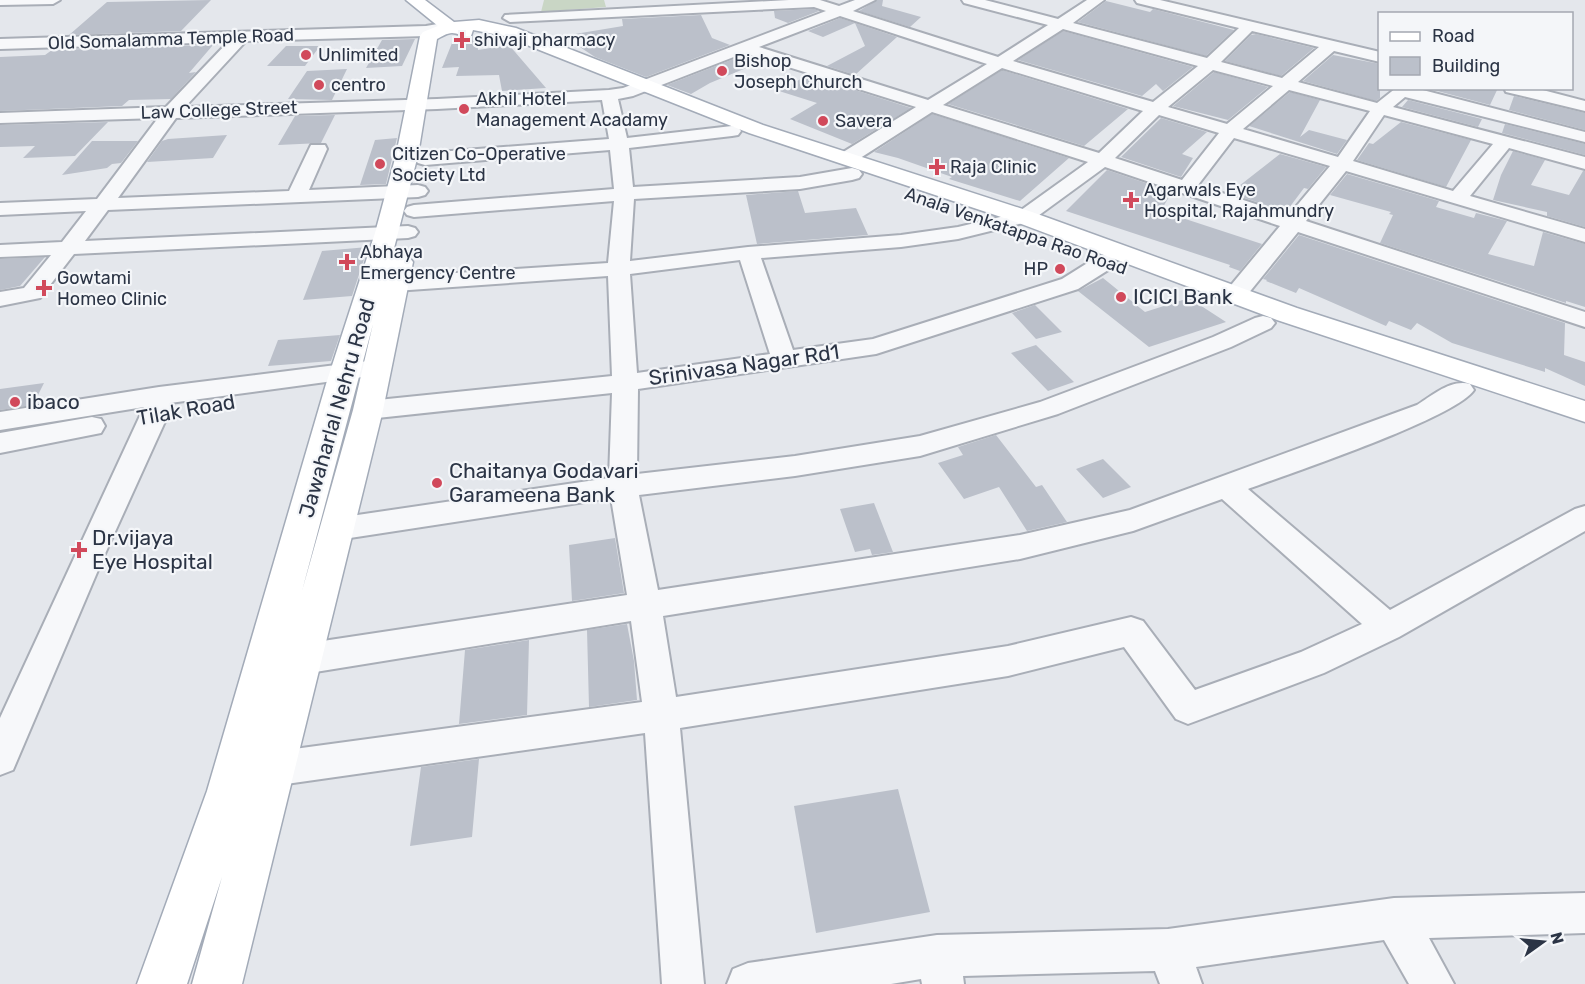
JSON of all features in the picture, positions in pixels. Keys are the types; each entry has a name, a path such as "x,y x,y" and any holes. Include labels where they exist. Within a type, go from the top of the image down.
{"main road":[{"name":"Anala Venkatappa Rao Road","path":"414,0 626,91 732,131 1024,218 1235,295 1585,412"},
{"name":"Anala Venkatappa Rao Road","path":"441,13 482,24 510,25 626,91 756,129 1263,323 1585,432"},
{"name":"Jawaharlal Nehru Road","path":"162,984 229,791 394,284 405,212 444,33 441,13"},
{"name":"Jawaharlal Nehru Road","path":"217,984 337,530 361,382 405,212 425,159 427,104"}],"street":[{"path":"0,1 53,0"},
{"path":"517,0 510,25 709,4 815,3 998,62 1585,236"},
{"name":"Law College Street","path":"0,118 427,104 626,91 746,48 868,0"},
{"path":"969,0 1585,163"},
{"path":"0,251 67,248 405,212 624,194 800,183 850,166 927,105 1060,25 1097,0"},
{"path":"1142,0 1378,57"},
{"name":"Old Somalamma Temple Road","path":"0,44 426,31 441,13"},
{"path":"394,284 619,269 748,253 901,241 958,233 1024,218 1102,160 1155,109 1210,64 1249,26"},
{"path":"0,299 32,293 103,204 172,111 241,37"},
{"path":"1185,189 1230,131 1331,45"},
{"path":"746,48 1102,160 1585,320"},
{"path":"1235,295 1342,164 1380,109 1406,90 1585,137"},
{"path":"1520,90 1585,106"},
{"path":"626,91 619,144 624,194 619,269 625,383 623,486 645,606 661,715 683,984"},
{"path":"425,159 619,144 732,131"},
{"path":"1458,197 1505,141"},
{"path":"296,197 318,149"},
{"path":"0,209 296,197 405,212"},
{"path":"748,253 784,360"},
{"name":"Srinivasa Nagar Rd1","path":"361,382 625,383 876,346 1070,284 1105,262"},
{"path":"337,530 623,486 795,466 920,446 1049,408 1222,342 1263,323"},
{"name":"Tilak Road","path":"4,436 157,405 361,382"},
{"path":"303,659 1020,547 1133,520 1426,411 1461,390"},
{"path":"0,758 157,405"},
{"path":"1226,486 1388,627"},
{"path":"272,769 661,715 1008,661 1131,632 1188,708 1312,663 1388,627 1585,517"},
{"path":"748,984 940,970 1175,967 1394,918 1585,913"},
{"path":"1394,918 1433,984"}],"green space":[{"path":"544,0 604,0 606,7 541,12"}],"building":[{"path":"211,0 181,31 69,35 107,2"},
{"path":"877,0 883,0 882,6 921,17 910,27 859,11"},
{"path":"1106,1 1150,12 1153,9 1234,30 1206,56 1078,22"},
{"path":"814,9 819,11 788,23 775,18 774,11"},
{"path":"701,15 712,38 730,45 646,77 595,57 563,36 623,26 622,19"},
{"path":"840,18 855,23 823,37 808,31"},
{"path":"855,23 897,37 855,75 827,66 865,46"},
{"path":"1063,31 1193,67 1163,91 1156,84 1142,96 1018,60"},
{"path":"1256,34 1314,48 1281,76 1225,61 1251,35"},
{"path":"477,37 478,50 509,45 546,88 502,91 499,75 456,76 459,67 442,68 454,38"},
{"path":"415,39 402,66 366,68 382,40"},
{"path":"213,45 189,73 196,72 171,99 129,100 122,106 0,111 0,57 45,55 52,50"},
{"path":"286,46 320,46 305,66 267,66"},
{"path":"744,55 763,61 710,83 691,94 667,85"},
{"path":"1333,55 1378,64 1380,98 1376,101 1303,81"},
{"name":"centro","path":"347,69 332,100 288,99 307,71"},
{"path":"1002,70 1128,109 1084,146 948,104"},
{"path":"1214,72 1268,87 1228,120 1173,106"},
{"path":"808,75 911,108 852,144 790,119 817,103 779,91"},
{"path":"1434,90 1497,90 1490,105"},
{"path":"1290,92 1320,100 1300,137 1309,130 1347,140 1337,154 1249,126"},
{"path":"1514,96 1585,113 1585,130 1509,110"},
{"path":"1408,100 1482,119 1478,127 1402,107"},
{"path":"932,114 1069,158 1020,201 949,179 952,177 898,158 874,152"},
{"path":"335,115 321,143 278,145 295,116"},
{"path":"1161,118 1207,132 1182,154 1193,158 1181,177 1121,157"},
{"path":"108,122 75,156 23,158 35,146 0,147 0,125"},
{"path":"1401,122 1471,140 1446,187 1357,160 1369,143 1373,144"},
{"path":"1505,124 1585,144 1585,155 1502,133"},
{"path":"227,135 213,158 147,162 162,141"},
{"path":"397,138 386,184 360,185 375,140"},
{"path":"92,141 138,141 121,163 112,164 107,168 62,175"},
{"path":"1513,151 1545,160 1531,185 1569,195 1585,171 1585,227 1547,216 1547,212 1493,200 1501,175"},
{"path":"1280,154 1326,167 1308,189 1304,188 1286,212 1230,193"},
{"path":"1107,170 1172,192 1157,217 1164,212 1262,244 1240,271 1229,267 1230,265 1066,211"},
{"path":"1347,174 1439,201 1436,207 1474,218 1476,213 1507,221 1488,254 1534,266 1543,232 1585,244 1585,307 1566,301 1566,303 1380,243 1393,215 1389,214 1391,212 1330,195"},
{"path":"798,191 805,213 856,208 868,235 757,244 746,195"},
{"path":"1299,235 1565,323 1564,355 1585,362 1585,386 1545,368 1545,372 1452,343 1417,323 1411,330 1389,321 1386,326 1299,288 1296,293 1263,279"},
{"path":"368,247 352,296 303,300 322,251"},
{"path":"45,257 20,286 0,290 0,259"},
{"path":"1103,278 1145,312 1189,298 1226,322 1149,347 1078,291"},
{"path":"1035,305 1062,332 1036,339 1012,313"},
{"path":"340,335 331,361 268,366 278,340"},
{"path":"1036,345 1074,382 1048,391 1011,353"},
{"path":"44,383 33,405 0,410 0,389"},
{"path":"996,435 1036,487 1042,485 1067,522 1027,531 999,487 964,499 938,463 963,455 958,447"},
{"path":"1103,459 1131,487 1103,498 1076,469"},
{"path":"874,503 893,552 872,555 870,549 855,552 840,509"},
{"path":"615,538 624,593 572,601 569,545"},
{"path":"627,624 634,661 637,700 589,707 587,630"},
{"path":"529,640 527,715 459,724 465,650"},
{"path":"479,759 472,837 410,846 421,767"},
{"path":"898,789 930,912 816,933 794,806"}],"place":[{"name":"shivaji pharmacy","path":"462,40"},
{"name":"Unlimited","path":"306,55"},
{"name":"Bishop Joseph Church","path":"722,71"},
{"name":"centro","path":"319,85"},
{"name":"Akhil Hotel Management Acadamy","path":"464,109"},
{"name":"Savera","path":"823,121"},
{"name":"Citizen Co-Operative Society Ltd","path":"380,164"},
{"name":"Raja Clinic","path":"937,167"},
{"name":"Agarwals Eye Hospital, Rajahmundry","path":"1131,200"},
{"name":"Abhaya Emergency Centre","path":"347,262"},
{"name":"HP","path":"1060,269"},
{"name":"Gowtami Homeo Clinic","path":"44,288"},
{"name":"ICICI Bank","path":"1121,297"},
{"name":"ibaco","path":"15,402"},
{"name":"Chaitanya Godavari Garameena Bank","path":"437,483"},
{"name":"Dr.vijaya Eye Hospital","path":"79,550"}]}
